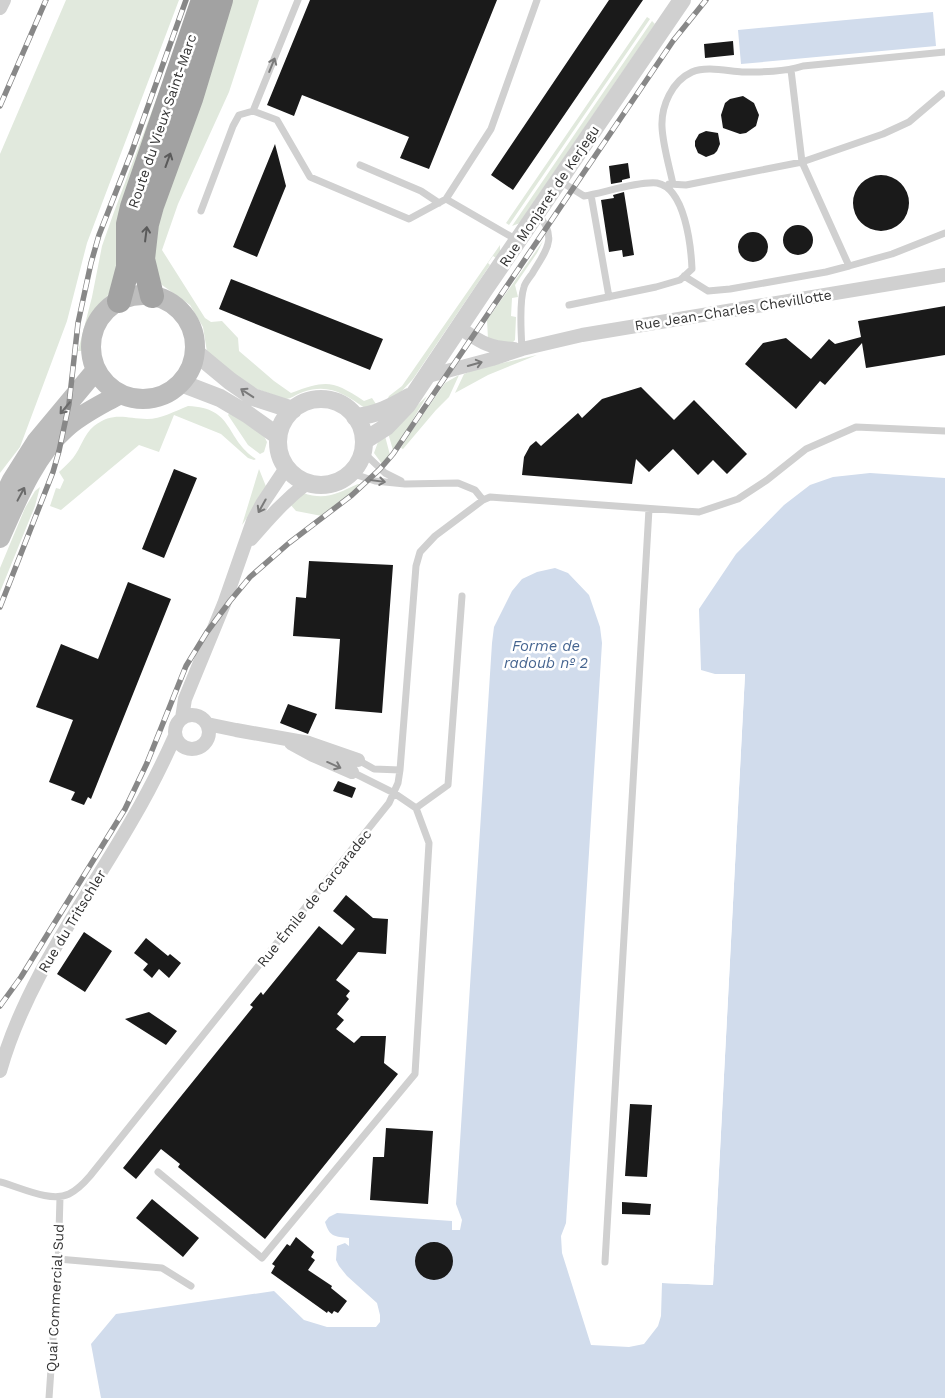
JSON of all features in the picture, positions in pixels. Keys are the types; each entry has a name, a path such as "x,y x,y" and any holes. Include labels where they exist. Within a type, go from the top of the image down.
{"highway":[{"name":"Route du Vieux Saint-Marc","path":"119,301 128,267 128,224 132,207 203,0"},
{"name":"Route du Vieux Saint-Marc","path":"152,296 142,259 147,224 190,100 221,0"}],"main road":[{"path":"135,296 152,296 170,303 184,316 193,333 195,352 191,368 181,383 168,393 152,398 136,399 120,394 106,384 96,370 92,355 92,339 97,324 106,311 119,301 135,296"},
{"path":"0,504 12,480 36,442 96,370"},
{"path":"0,538 30,477 53,441 64,429 79,418 120,394"}],"street":[{"path":"0,8 4,0"},
{"name":"Rue Monjaret de Kerjegu","path":"363,446 404,409 416,393 682,0"},
{"name":"Rue Jean-Charles Chevillotte","path":"428,376 522,349 582,335 945,275"},
{"name":"Rue Jean-Charles Chevillotte","path":"460,328 495,348 522,349"},
{"path":"195,352 252,397 293,410"},
{"path":"181,383 220,398 278,436"},
{"name":"Rue Monjaret de Kerjegu","path":"356,417 374,414 390,408 416,393"},
{"path":"326,399 337,402 347,408 356,417 362,428 363,446 358,463 351,473 341,480 319,485 307,483 286,468 279,453 278,436 286,417 293,410 303,403 326,399"},
{"path":"236,730 206,740 199,747 190,748 183,746 175,736 175,728 182,718 185,699 245,547 253,521 286,468"},
{"path":"245,547 274,511 307,483"},
{"path":"190,687 208,735 206,740"},
{"path":"182,718 190,715 236,730 286,740 313,756 355,766"},
{"name":"Rue du Tritschler","path":"0,1070 14,1028 31,990 132,820 156,777 175,736"},
{"name":"Rue du Tritschler","path":"156,777 175,757 190,748"}],"lane":[{"path":"254,111 298,0"},
{"path":"201,211 233,126 239,115 254,111 277,120 310,178 409,219 442,201 491,129 537,0"},
{"path":"673,184 662,127 663,119 667,99 674,87 693,72 707,70 743,72 791,70 803,66 945,52"},
{"path":"791,70 802,162 849,266"},
{"path":"559,181 584,196 645,183 686,184 802,162 883,134 909,122 942,94"},
{"path":"360,165 442,201 518,241"},
{"path":"569,305 656,287 680,280 692,269 681,206 675,196 665,186 658,183"},
{"path":"591,195 609,297"},
{"path":"522,349 521,326 524,287 549,246 550,237 547,227 537,213"},
{"path":"684,276 708,291 730,289 826,272 892,254 945,233"},
{"path":"351,473 375,481 406,484 458,483 475,490 483,500 490,497 698,512 738,499 767,480 806,449 856,427 945,431"},
{"path":"363,446 384,473 406,484"},
{"name":"Rue Émile de Carcaradec","path":"60,1197 79,1188 90,1176 381,814 394,793 400,770 416,566 420,552 435,536 483,500"},
{"path":"605,1262 649,509"},
{"path":"416,808 448,784 462,596"},
{"path":"355,766 400,770"},
{"path":"158,1172 262,1258 415,1074 429,844 416,808 355,766"},
{"path":"0,1182 46,1196 60,1197"},
{"name":"Quai Commercial Sud","path":"49,1398 60,1197"},
{"path":"58,1259 162,1268 191,1286"}],"shaded area":[{"path":"66,0 179,0 87,243 67,321 20,447 0,473 0,154"},
{"path":"231,0 259,0 229,92 178,204 162,250 205,318 211,322 222,321 238,338 239,351 274,381 291,393 321,384 336,386 364,401 372,398 376,404 365,408 343,394 329,389 312,390 285,399 248,386 207,352 203,327 190,305 159,281 151,247"},
{"path":"647,17 650,19 509,225 506,223"},
{"path":"652,21 655,24 520,223 512,226"},
{"path":"171,60 135,205 110,291 96,307 85,331 83,351 78,351 92,297 102,246"},
{"path":"543,241 515,285 518,297 512,298 511,316 516,317 515,340 512,343 488,339 487,320"},
{"path":"500,245 500,253 496,258 493,256 488,263 490,265 413,379 400,393 386,402 389,396 402,386"},
{"path":"537,355 488,375 455,393 464,374 476,369"},
{"path":"459,375 449,397 403,449 401,448 445,383"},
{"path":"427,396 406,431 393,450 388,433"},
{"path":"188,406 203,408 214,412 222,418 238,442 256,459 248,458 221,434 174,415 159,452 139,445 61,510 50,506 56,488 60,489 64,480 59,472 73,458 94,426 101,421 114,417 157,418"},
{"path":"230,412 264,436 267,442 264,452 260,454 248,445 228,415"},
{"path":"385,436 390,455 382,464 374,453 378,442"},
{"path":"259,469 267,489 242,525"},
{"path":"358,484 363,484 322,516 296,511 289,503 303,493 318,496 332,495"},
{"path":"40,487 35,506 0,592 0,568 25,508 35,491"}],"water":[{"path":"933,12 936,46 741,64 738,30"},
{"name":"Forme de radoub nº 2","path":"870,473 945,478 945,1398 101,1398 91,1344 116,1314 274,1291 304,1320 327,1327 376,1327 380,1322 377,1303 347,1276 336,1260 337,1246 345,1243 349,1246 349,1238 331,1234 325,1222 329,1217 337,1213 452,1221 452,1230 460,1230 462,1220 456,1204 494,627 512,591 522,579 537,572 555,568 568,573 589,595 600,627 602,643 566,1223 561,1236 562,1253 591,1345 629,1347 644,1344 658,1326 661,1316 662,1283 713,1285 745,674 715,674 701,670 699,609 736,554 784,505 810,485 833,477"}],"pier":[{"path":"705,674 745,674 713,1285 662,1283 662,1281 710,1282 742,677"}],"building":[{"path":"310,0 497,0 429,169 400,158 409,137 302,95 294,116 267,105"},
{"path":"609,0 643,0 513,190 491,175"},
{"path":"733,41 734,55 705,58 704,44"},
{"path":"743,96 754,103 759,115 756,126 746,133 740,134 723,128 721,115 725,103 730,99"},
{"path":"706,131 718,133 720,144 714,154 706,157 698,153 695,141 699,134"},
{"path":"275,144 286,186 257,257 233,247"},
{"path":"628,163 630,178 611,184 609,166"},
{"path":"875,175 887,175 897,179 905,187 909,203 905,219 897,227 887,231 875,231 865,227 857,219 853,209 853,197 857,187 865,179"},
{"path":"624,192 634,255 623,257 622,250 609,252 601,200 614,198 613,195"},
{"path":"798,225 809,229 813,240 809,251 798,255 787,251 783,240 787,229"},
{"path":"753,232 764,236 768,247 764,258 753,262 742,258 738,247 742,236"},
{"path":"231,279 383,339 370,370 219,309"},
{"path":"945,306 945,355 866,368 862,343 825,385 820,381 796,409 745,364 763,343 786,338 811,359 829,339 835,344 861,337 858,321"},
{"path":"641,387 674,420 694,400 747,454 727,474 713,460 698,475 673,449 649,472 636,459 632,484 522,475 524,457 530,446 536,441 541,446 578,413 582,418 602,399"},
{"path":"174,469 197,478 164,558 142,549"},
{"path":"309,561 393,565 382,713 335,709 340,639 293,636 296,597 306,598"},
{"path":"128,582 171,599 91,799 88,797 84,805 71,800 75,792 49,782 73,720 36,707 61,644 98,659"},
{"path":"288,704 317,714 308,734 280,723"},
{"path":"338,781 356,788 352,798 333,791"},
{"path":"346,895 373,918 388,919 386,954 358,952 336,980 350,991 346,996 349,999 337,1014 344,1020 336,1029 354,1043 361,1036 386,1036 384,1063 398,1074 265,1239 178,1167 180,1164 161,1149 136,1179 123,1168 253,1007 250,1005 261,992 263,995 319,926 342,945 355,929 333,911"},
{"path":"84,932 112,951 85,992 57,974"},
{"path":"146,938 168,956 170,954 181,963 169,978 159,969 152,978 143,970 148,964 134,953"},
{"path":"149,1012 177,1031 166,1045 125,1019"},
{"path":"630,1104 652,1105 647,1177 625,1176"},
{"path":"386,1128 433,1131 428,1204 370,1200 373,1157 384,1157"},
{"path":"152,1199 199,1238 183,1257 136,1218"},
{"path":"622,1202 651,1204 650,1215 622,1214"},
{"path":"296,1237 314,1252 311,1257 315,1260 308,1270 332,1286 331,1288 347,1301 338,1313 334,1311 332,1314 328,1311 327,1313 271,1273 275,1266 272,1264 287,1244 290,1246"},
{"path":"434,1242 441,1243 447,1248 452,1254 452,1268 447,1274 441,1279 434,1280 427,1279 421,1274 416,1268 415,1261 416,1254 421,1248 427,1243"}],"railway":[{"path":"0,106 46,0"},
{"path":"0,607 53,472 59,451 69,404 78,323 99,235 132,151 186,0"},
{"path":"0,1006 21,977 125,809 147,763 186,666 207,632 250,577 289,543 352,495 393,454 673,41 706,0"}]}
